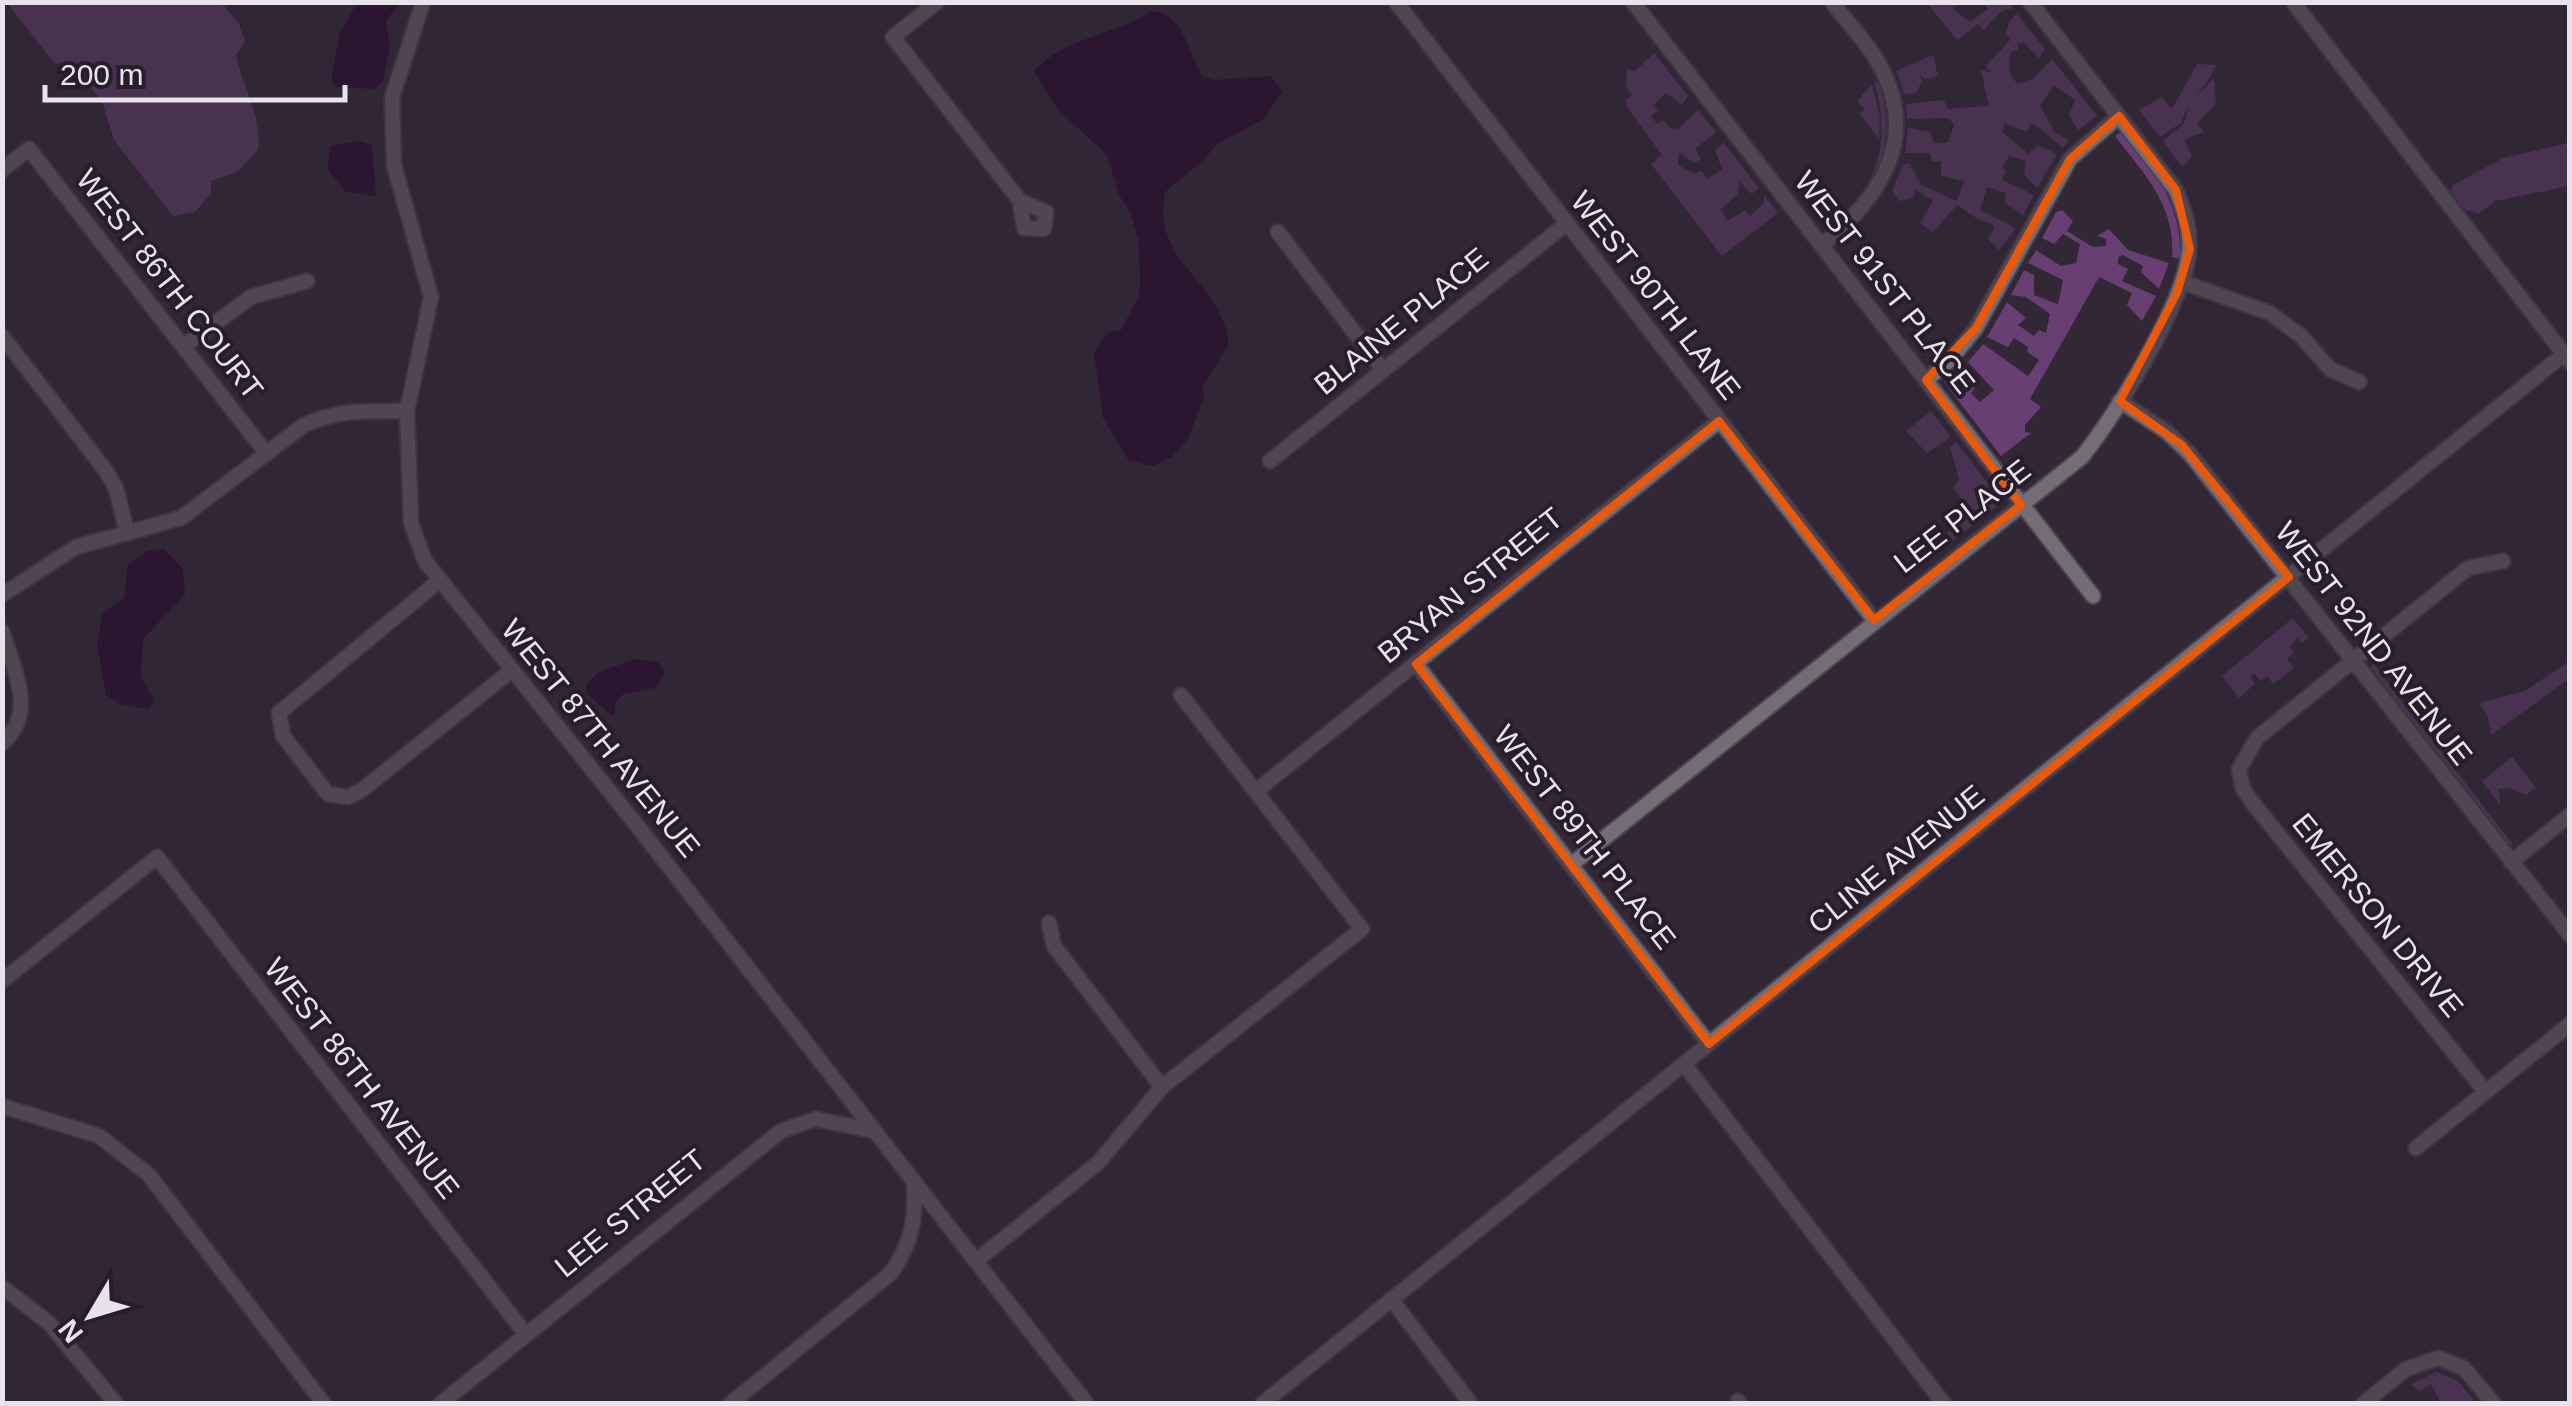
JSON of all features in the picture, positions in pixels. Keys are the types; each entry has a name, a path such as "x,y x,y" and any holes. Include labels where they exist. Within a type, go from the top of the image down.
{"street":[{"name":"WEST 87TH AVENUE","path":"422,2 392,98 394,165 431,296 407,411 411,523 425,561 1087,1404"},
{"path":"936,2 893,38 1020,201"},
{"name":"WEST 90TH LANE","path":"1396,2 1874,620"},
{"name":"WEST 91ST PLACE","path":"1633,2 2093,596"},
{"path":"1822,245 1872,200 1891,154 1894,120 1879,64 1832,2"},
{"path":"2293,2 2566,358"},
{"name":"LEE PLACE","path":"1572,864 2082,457 2120,401 2182,282 2190,249 2182,206 2176,190 2034,4"},
{"path":"1926,380 1950,360 1976,328 2070,159 2119,116"},
{"name":"WEST 86TH COURT","path":"2,170 29,149 267,454"},
{"name":"BLAINE PLACE","path":"1270,462 1566,224"},
{"path":"1278,232 1383,370"},
{"path":"184,346 251,297 307,281"},
{"path":"2182,282 2270,313 2301,336 2330,369 2360,382"},
{"path":"2,336 106,472 116,488 127,533"},
{"name":"CLINE AVENUE","path":"1262,1404 2566,358"},
{"name":"WEST 92ND AVENUE","path":"2120,401 2182,444 2570,935"},
{"path":"2,595 61,554 181,518 322,416 346,410 407,411"},
{"name":"BRYAN STREET","path":"1256,791 1719,420"},
{"path":"2355,659 2474,564 2502,561"},
{"path":"439,581 279,713 283,736 328,794 348,797 512,670"},
{"path":"2,631 22,702 19,723 2,743"},
{"name":"EMERSON DRIVE","path":"2355,659 2257,738 2239,768 2252,802 2485,1091"},
{"name":"WEST 89TH PLACE","path":"1416,664 1709,1044"},
{"path":"976,1261 1098,1163 1162,1086 1362,929 1181,695"},
{"path":"2511,862 2570,814"},
{"name":"WEST 86TH AVENUE","path":"2,981 157,857 524,1332"},
{"path":"1049,923 1054,946 1162,1086"},
{"path":"2416,1148 2570,1024"},
{"path":"1684,1064 1944,1404"},
{"path":"2,1106 81,1128 132,1159 324,1404"},
{"name":"LEE STREET","path":"440,1404 524,1332 780,1131 816,1119 875,1131"},
{"path":"730,1404 890,1273 908,1250 915,1214 914,1182"},
{"path":"2,1288 49,1324 116,1404"},
{"path":"1391,1299 1472,1404"},
{"path":"2363,1404 2406,1369 2438,1358 2464,1368 2494,1404"}],"highlighted area":[{"path":"2119,116 2176,190 2190,249 2177,293 2120,401 2182,445 2289,577 1709,1044 1416,664 1719,421 1874,620 2021,505 1926,380 1976,328 2070,159"}],"shaded area":[{"path":"7,3 222,3 239,24 245,42 236,55 254,112 258,150 237,172 211,181 211,194 195,212 173,216 114,140 102,101 68,62 55,64"},
{"path":"357,3 401,3 386,20 390,47 383,81 373,89 337,87 331,80 340,33"},
{"path":"1927,3 1961,3 1952,8 1970,22 1988,9 1984,3 2008,3 2013,8 2000,12 1984,30 1978,24 1957,40"},
{"path":"1151,11 1171,18 1178,26 1203,77 1214,80 1271,76 1282,91 1265,118 1216,145 1165,192 1168,238 1214,303 1229,344 1203,386 1204,397 1188,439 1172,457 1153,466 1129,461 1103,418 1094,353 1107,333 1121,330 1139,295 1138,239 1130,211 1119,195 1107,155 1058,110 1034,71 1061,50"},
{"path":"2017,14 2045,49 2039,58 2023,42 2017,43 2018,50 2010,52 2009,60 2014,80 2018,84 2034,78 2052,59 2097,116 2078,130 2069,115 2075,100 2054,85 2040,106 2055,133 2069,140 2063,148 2036,125 2031,123 2027,132 2004,123 2003,133 2029,154 2038,145 2057,154 2037,188 2024,174 2026,161 2009,156 2003,166 2006,172 2002,180 2034,195 2023,215 2005,203 2006,193 1987,187 1980,210 2016,228 1999,250 1988,239 1995,228 1991,223 1957,205 1933,232 1920,223 1933,201 1916,190 1913,198 1899,201 1892,190 1903,165 1909,163 1921,185 1957,201 1964,181 1941,176 1941,161 1931,161 1931,153 1905,153 1908,128 1930,132 1934,143 1948,143 1954,124 1948,118 1907,119 1906,104 1944,100 1947,109 1989,106 1981,70 1991,73 1986,66 2011,39 2006,34 2009,21"},
{"path":"1654,53 1688,96 1682,105 1666,93 1654,104 1658,110 1651,116 1657,124 1664,120 1670,128 1678,129 1698,110 1716,132 1695,149 1701,159 1695,163 1679,153 1678,165 1695,174 1701,171 1708,179 1722,169 1715,150 1724,143 1759,188 1752,194 1739,181 1738,194 1720,210 1728,221 1745,210 1750,216 1764,203 1764,195 1778,213 1722,256 1651,164 1662,155 1627,107 1625,100 1632,95 1626,86 1627,69 1635,71"},
{"path":"1933,55 1938,76 1925,79 1920,75 1922,81 1916,93 1904,94 1896,71"},
{"path":"2197,64 2216,65 2181,123 2160,137 2139,110 2162,97 2172,109"},
{"path":"2214,78 2216,104 2197,123 2203,132 2184,140 2192,156 2182,167 2163,141 2184,124 2189,104"},
{"path":"1879,81 1886,124 1880,166 1860,203 1826,231 1864,191 1877,162 1882,130 1874,82"},
{"path":"1872,84 1880,116 1879,139 1859,113 1865,110 1857,101"},
{"path":"2120,133 2145,159 2165,190 2177,223 2180,259 2172,257 2169,222 2163,206 2115,136"},
{"path":"359,141 372,145 376,196 346,192 327,168 331,146"},
{"path":"2569,143 2569,186 2495,201 2478,214 2462,208 2451,191 2453,185 2503,158"},
{"path":"2062,210 2073,221 2067,231 2093,247 2106,246 2106,239 2097,236 2109,229 2128,250 2169,263 2159,289 2141,272 2143,266 2123,255 2118,257 2118,264 2128,269 2122,281 2156,296 2142,321 2127,305 2132,293 2099,277 2030,399 2041,407 2025,425 2025,432 2031,433 2001,456 1944,382 1962,367 1975,388 1971,393 1980,402 1994,390 1968,362 1983,344 2028,376 2039,360 2014,338 2008,347 1987,337 2007,302 2026,318 2018,325 2034,336 2039,330 2046,333 2050,314 2026,297 2011,295 2024,270 2034,275 2034,295 2058,304 2063,280 2028,263 2036,250 2061,266 2076,263 2080,244 2063,234 2054,244 2042,238 2056,212"},
{"path":"1931,411 1951,437 1927,453 1906,431"},
{"path":"1956,442 2002,502 1952,541 1947,533 1964,503 1953,488 1959,479 1950,447"},
{"path":"164,549 183,569 185,595 143,639 141,676 154,701 149,709 120,704 106,695 97,645 102,614 124,598 128,565 147,551"},
{"path":"2293,618 2309,638 2301,643 2297,638 2290,647 2294,652 2287,659 2294,668 2273,684 2267,676 2260,681 2254,673 2250,677 2255,684 2239,698 2222,676"},
{"path":"635,659 658,662 665,673 655,688 623,694 611,715 586,693 587,683 599,672"},
{"path":"2569,662 2569,679 2491,735 2488,717 2479,703 2525,691"},
{"path":"2373,663 2514,846 2505,843 2371,668"},
{"path":"2512,757 2536,788 2526,795 2510,788 2498,789 2501,806 2482,781"},
{"path":"2436,1372 2458,1381 2476,1403 2441,1403 2431,1384 2419,1391 2411,1384"}]}
